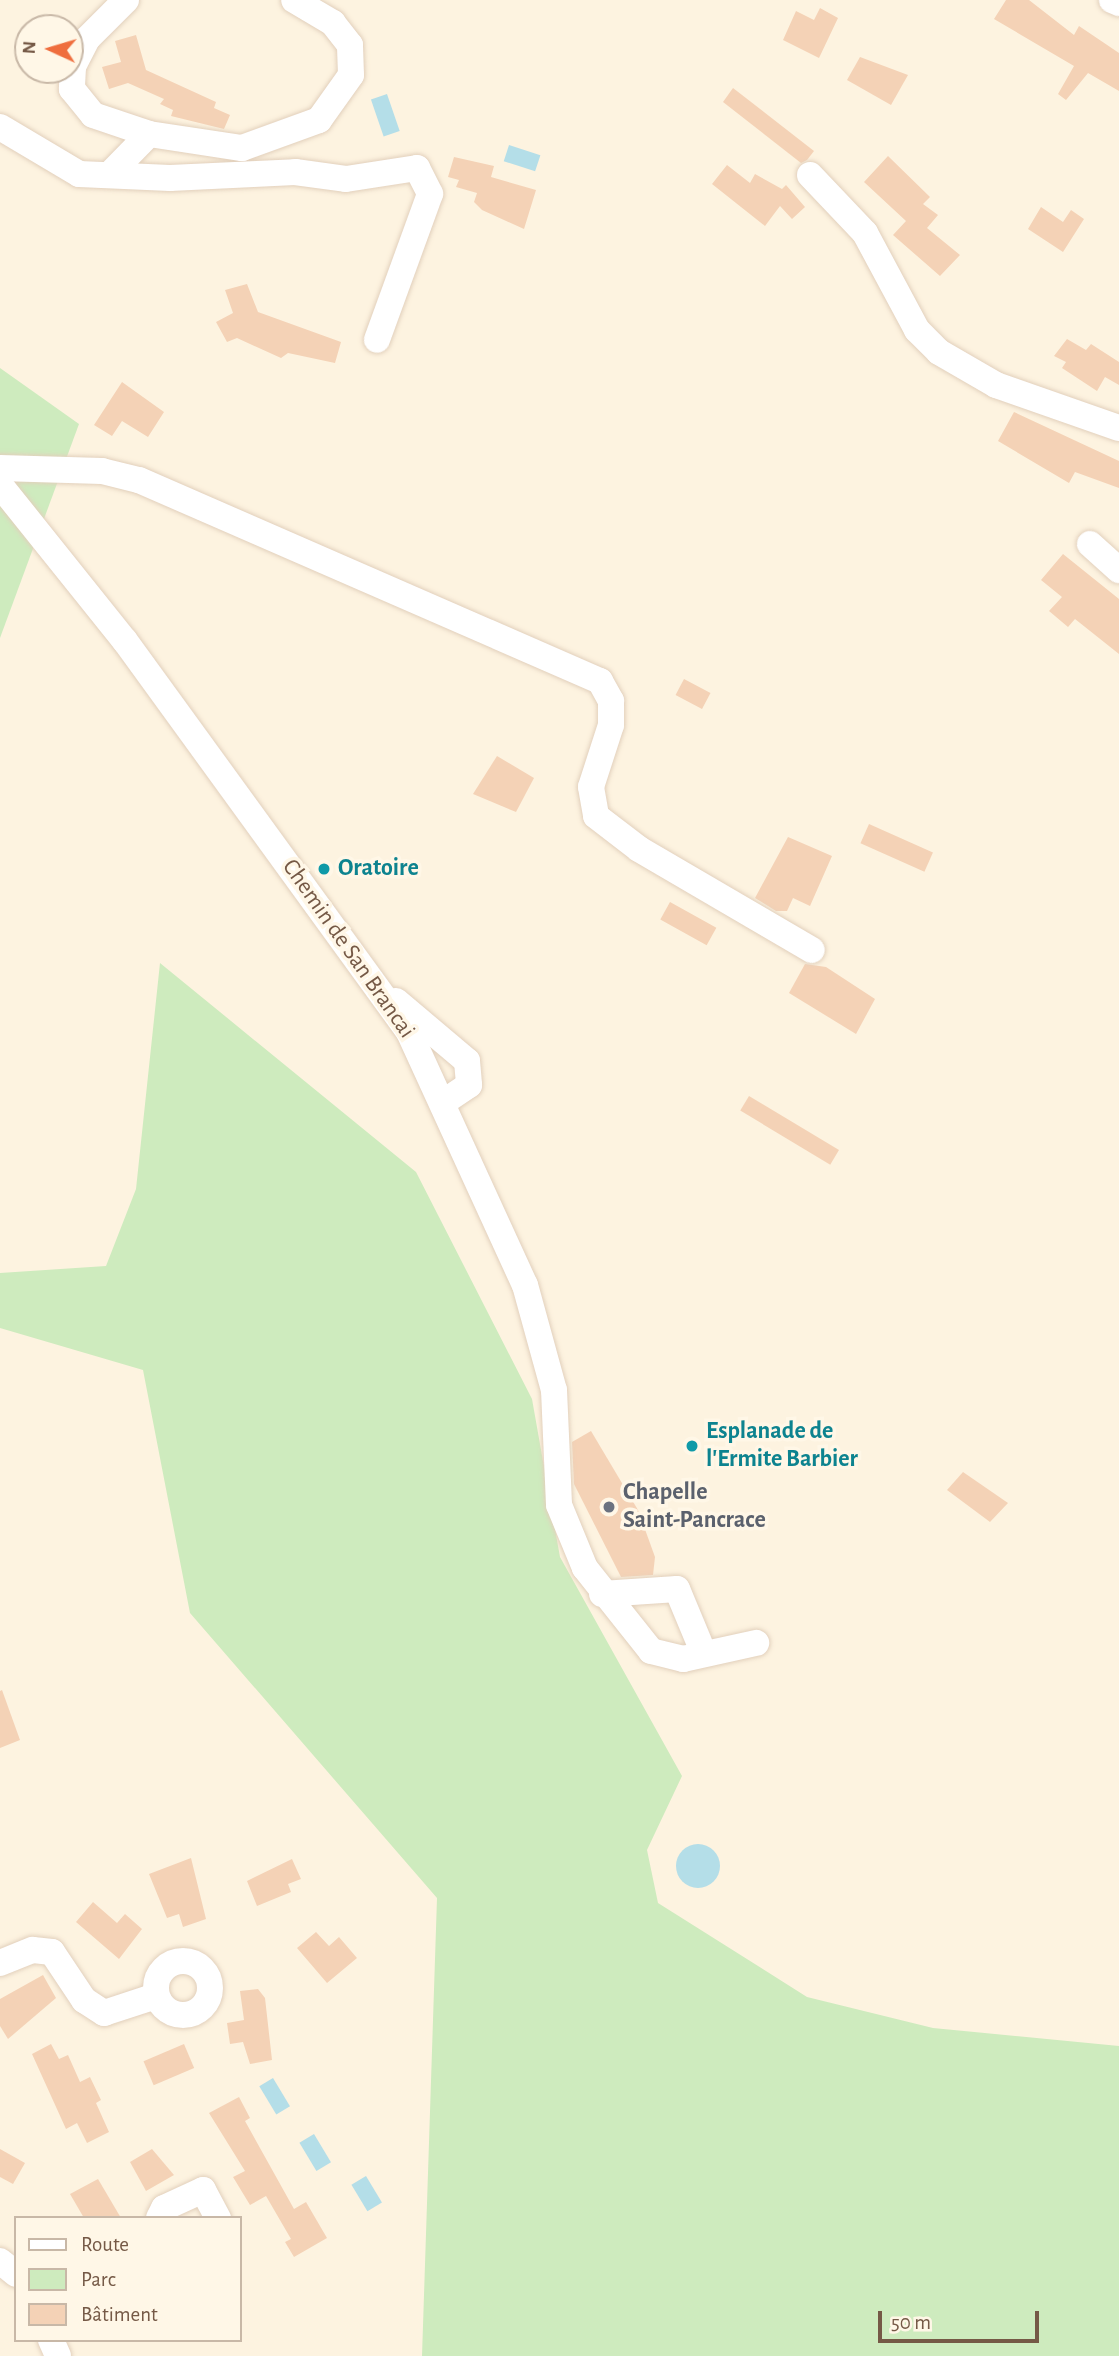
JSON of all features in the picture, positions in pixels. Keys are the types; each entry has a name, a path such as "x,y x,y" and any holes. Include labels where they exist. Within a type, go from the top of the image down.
{"street":[{"path":"126,0 87,39 73,67 72,89 93,115 149,134 242,148 319,120 351,75 350,45 333,23 294,0"},
{"path":"1112,0 1119,3"},
{"path":"0,127 62,168 109,175 265,171 358,179 417,168 430,194 377,340"},
{"path":"109,175 149,134"},
{"path":"810,175 865,233 917,330 939,352 996,385 1119,428"},
{"path":"0,468 102,471 139,480 600,681 611,701 611,725 592,787 596,816 639,849 812,950"},
{"name":"Chemin de San Brancai","path":"0,485 125,641 384,991 444,1101 525,1285 554,1390 562,1518 602,1594 651,1651 673,1660 756,1643"},
{"path":"1090,544 1119,570"},
{"path":"384,991 467,1061 469,1084 444,1101"},
{"path":"602,1594 677,1589 704,1654"},
{"path":"0,1964 33,1950 52,1952 84,2000 104,2013 156,1996"},
{"path":"160,2216 164,2208 200,2190 209,2194 217,2216"},
{"path":"0,2261 14,2272"}],"green space":[{"path":"0,368 79,424 0,638"},
{"path":"160,963 416,1172 532,1399 560,1557 682,1776 647,1850 658,1903 807,1997 933,2028 1119,2046 1119,2356 422,2356 437,1898 190,1613 143,1370 0,1328 0,1273 106,1266 136,1189"}],"water":[{"path":"387,94 400,131 384,136 371,100"},
{"path":"509,145 540,155 535,171 504,161"},
{"path":"698,1844 707,1845 714,1850 719,1857 719,1875 714,1882 707,1887 698,1888 689,1887 682,1882 677,1875 676,1866 677,1857 682,1850 689,1845"},
{"path":"273,2078 290,2106 276,2115 259,2086"},
{"path":"314,2134 331,2162 316,2171 299,2143"},
{"path":"366,2176 382,2203 367,2211 351,2185"}],"building":[{"path":"1006,0 1029,0 1074,35 1079,26 1119,53 1119,91 1088,73 1066,100 1058,94 1074,66 994,19"},
{"path":"820,8 838,18 819,58 783,40 796,11 814,20"},
{"path":"136,35 146,70 216,102 214,108 230,115 224,129 171,116 173,110 160,104 164,99 128,83 109,89 102,67 121,62 115,41"},
{"path":"860,57 908,75 891,105 847,80"},
{"path":"733,88 814,151 807,160 801,163 723,102"},
{"path":"888,156 930,197 923,204 938,215 927,228 960,255 940,276 893,235 906,221 864,182"},
{"path":"454,157 494,166 491,177 536,190 524,229 482,210 474,202 477,193 456,187 459,180 448,177"},
{"path":"727,165 750,183 755,174 782,189 786,185 805,207 792,219 780,206 765,226 712,184"},
{"path":"1041,207 1063,222 1071,210 1084,219 1063,252 1028,229"},
{"path":"247,284 258,312 341,342 335,363 288,353 281,358 237,338 227,342 216,322 233,313 225,290"},
{"path":"1067,339 1086,350 1091,344 1119,362 1119,385 1105,377 1097,391 1062,368 1066,362 1054,356"},
{"path":"122,382 164,412 148,437 122,421 112,436 94,425"},
{"path":"1014,412 1119,461 1119,488 1075,472 1069,483 998,441"},
{"path":"1063,554 1119,599 1119,654 1075,619 1068,627 1049,611 1062,597 1041,580"},
{"path":"684,679 710,693 702,709 676,695"},
{"path":"497,756 534,778 516,812 473,794"},
{"path":"869,824 933,852 924,872 860,843"},
{"path":"788,837 832,856 810,906 793,898 787,911 776,911 755,898"},
{"path":"670,902 716,928 707,945 660,919"},
{"path":"805,964 826,967 875,999 856,1034 789,993"},
{"path":"749,1096 839,1150 830,1165 740,1111"},
{"name":"Chapelle Saint-Pancrace","path":"591,1431 638,1510 655,1557 653,1575 621,1577 574,1484 572,1442"},
{"path":"963,1472 1008,1503 990,1522 947,1490"},
{"path":"2,1690 20,1740 0,1748 0,1691"},
{"path":"191,1858 206,1919 183,1927 179,1914 167,1918 149,1874"},
{"path":"292,1859 301,1879 288,1884 291,1892 257,1906 247,1881"},
{"path":"93,1902 117,1923 125,1914 142,1929 119,1959 76,1922"},
{"path":"316,1932 329,1946 339,1937 357,1958 327,1983 297,1948"},
{"path":"43,1975 56,1998 8,2039 0,2026 0,1999"},
{"path":"258,1989 265,1998 272,2060 250,2064 243,2042 230,2044 227,2023 244,2020 240,1991"},
{"path":"51,2044 59,2059 68,2055 80,2082 90,2077 101,2100 96,2103 109,2132 87,2143 77,2123 66,2129 32,2054"},
{"path":"184,2044 194,2068 154,2085 143,2061"},
{"path":"239,2097 250,2118 245,2121 294,2209 306,2202 327,2238 294,2257 285,2242 291,2239 266,2196 250,2205 233,2177 245,2171 209,2113"},
{"path":"0,2149 25,2163 13,2184 0,2177"},
{"path":"152,2149 174,2175 146,2191 130,2162"},
{"path":"98,2179 120,2216 83,2216 70,2194"}],"place":[{"name":"Oratoire","path":"324,869"},
{"name":"Esplanade de l'Ermite Barbier","path":"692,1446"},
{"name":"Chapelle Saint-Pancrace","path":"609,1507"}]}
